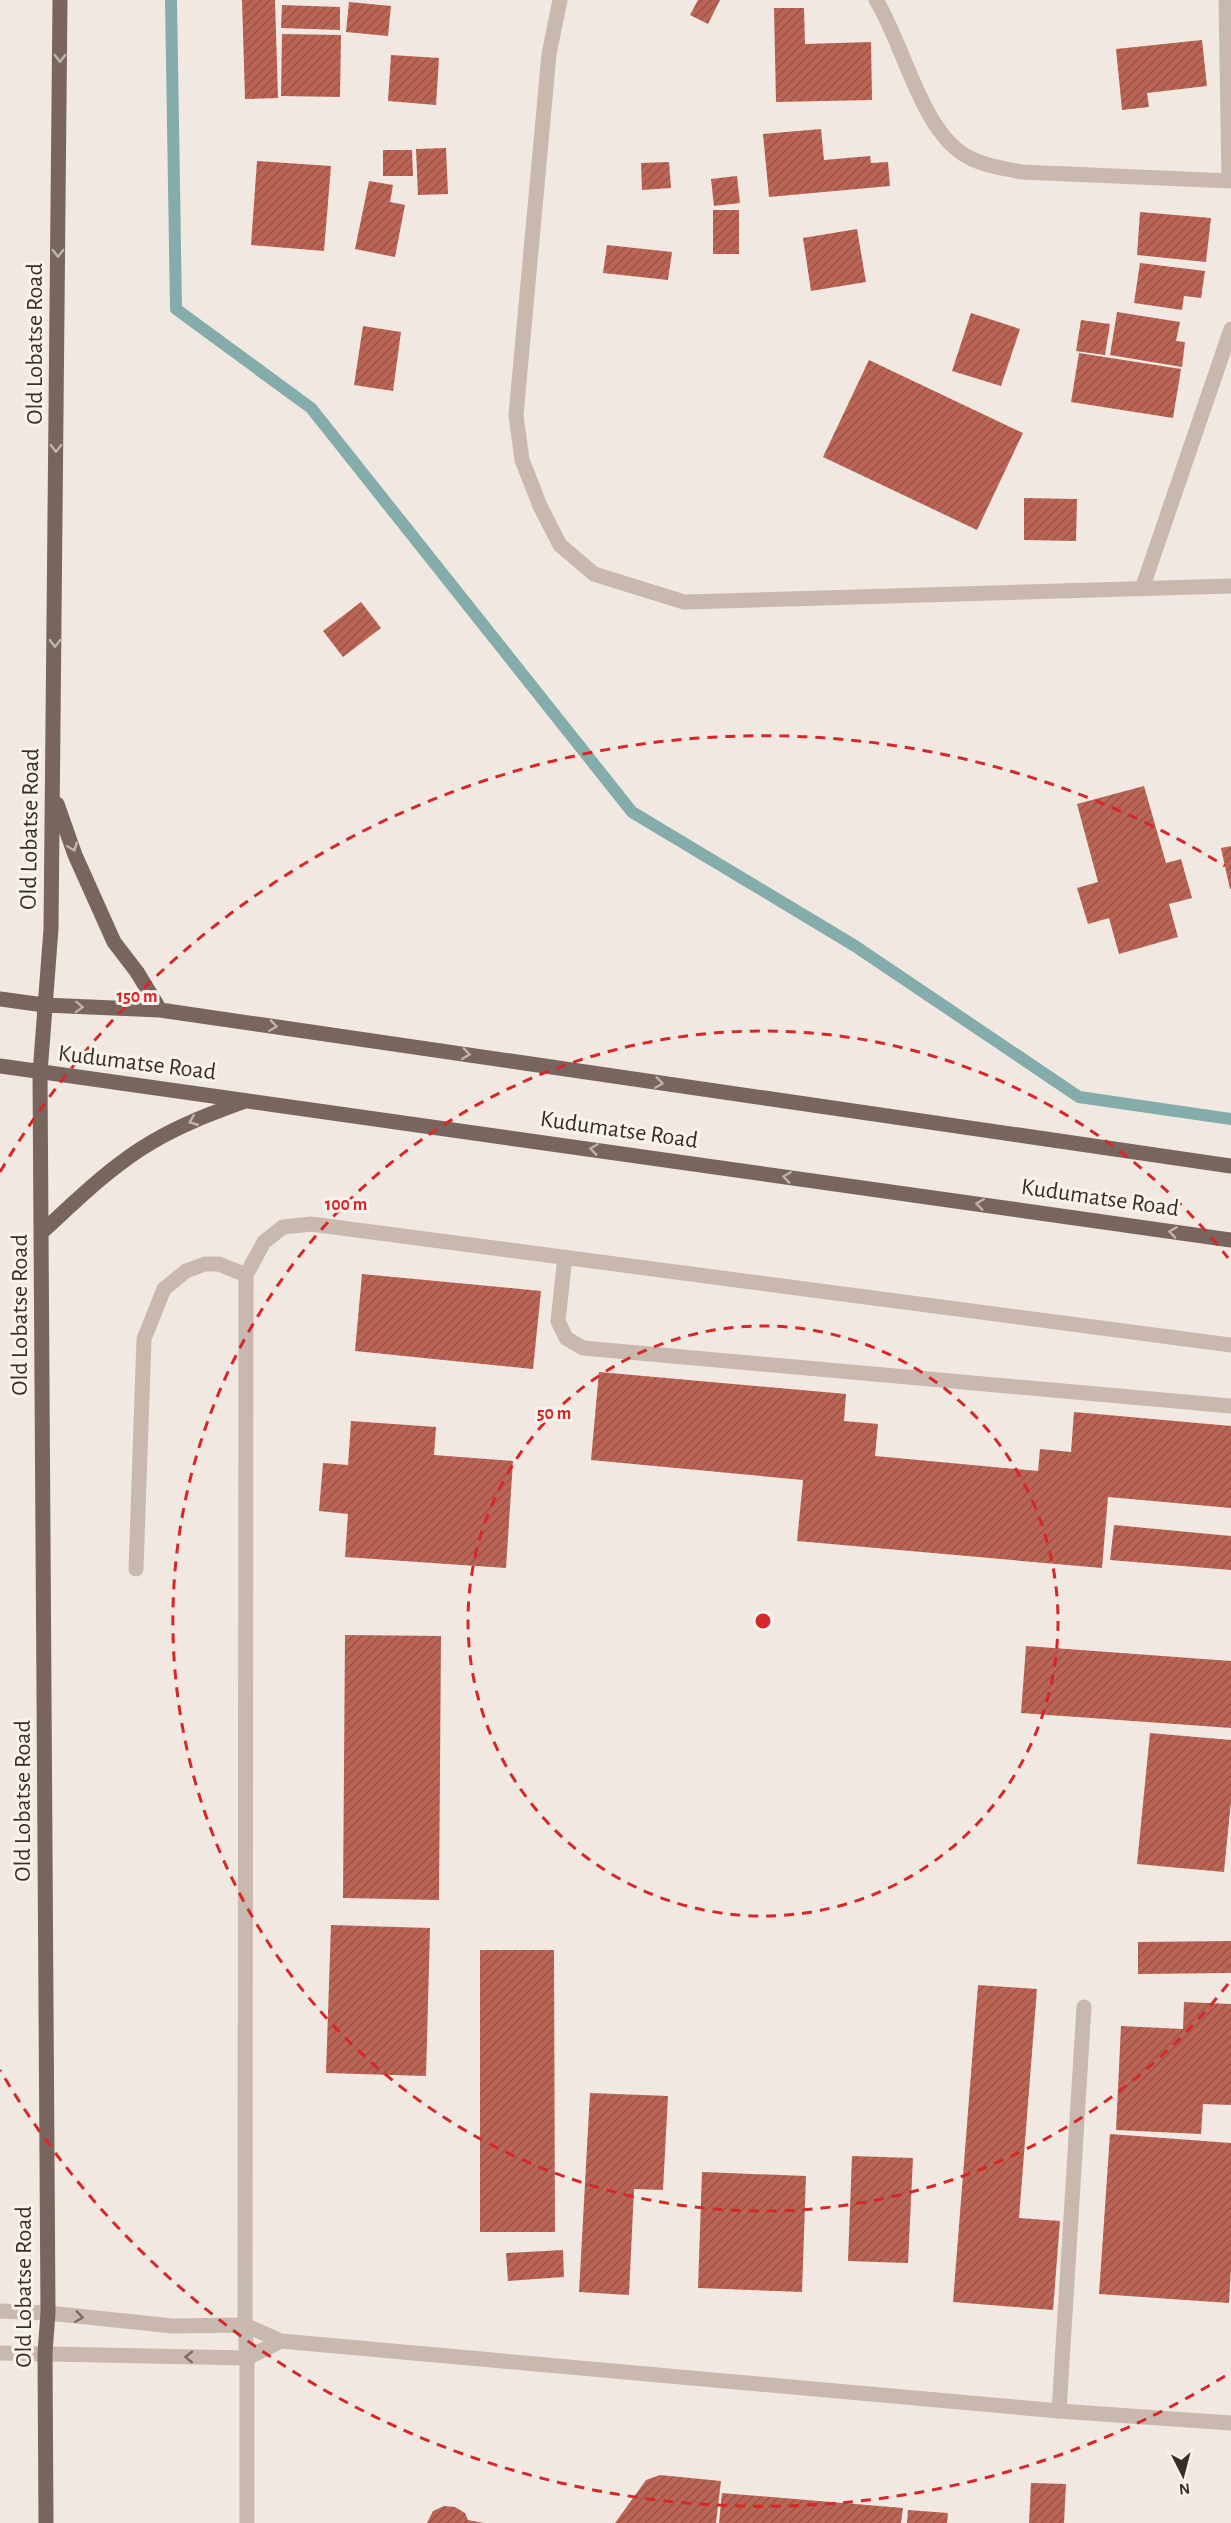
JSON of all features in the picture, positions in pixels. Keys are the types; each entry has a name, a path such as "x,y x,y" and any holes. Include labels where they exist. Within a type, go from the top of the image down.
{"main road":[{"name":"Old Lobatse Road","path":"46,2523 45,2354 48,2313 40,1073 51,929 54,792 60,0"},
{"path":"54,792 75,855 114,942 137,972 160,1010"},
{"name":"Kudumatse Road","path":"0,999 44,1005 160,1010 1231,1166"},
{"name":"Kudumatse Road","path":"0,1066 1231,1240"},
{"path":"42,1232 106,1174 150,1143 186,1123 247,1100"}],"street":[{"path":"560,0 549,54 516,415 522,460 540,507 560,545 594,574 684,602 1231,586"},
{"path":"876,0 934,125 949,143 967,157 992,166 1021,172 1230,181 1226,0"},
{"path":"1142,589 1231,329"},
{"path":"247,2523 248,2358 245,2325 246,1275 264,1242 283,1227 311,1224 1231,1345"},
{"path":"565,1257 558,1321 566,1338 583,1348 1231,1406"},
{"path":"136,1569 144,1339 164,1289 186,1271 205,1264 219,1264 246,1275"},
{"path":"1059,2411 1083,2007"},
{"path":"0,2311 48,2313 173,2326 245,2325 281,2341 1059,2411 1231,2423"},
{"path":"0,2353 248,2358 281,2341"}],"building":[{"path":"242,0 275,0 278,98 245,99"},
{"path":"698,0 720,0 708,24 690,15"},
{"path":"349,2 391,6 388,36 346,32"},
{"path":"282,5 340,7 340,30 281,28"},
{"path":"774,8 804,8 805,44 871,42 872,100 776,102"},
{"path":"282,34 341,35 340,97 281,96"},
{"path":"1202,40 1207,86 1147,93 1149,107 1122,110 1116,49"},
{"path":"391,55 439,58 436,105 388,101"},
{"path":"821,129 824,160 870,156 871,163 888,162 890,186 769,197 763,134"},
{"path":"446,148 448,194 418,195 416,149"},
{"path":"383,150 412,150 413,176 383,176"},
{"path":"257,161 331,166 324,251 251,245"},
{"path":"669,162 671,188 642,190 641,163"},
{"path":"737,176 740,203 714,206 711,179"},
{"path":"369,181 393,185 390,202 405,205 395,257 355,249"},
{"path":"713,210 739,210 739,254 713,254"},
{"path":"1140,212 1211,218 1206,262 1137,255"},
{"path":"857,229 866,282 811,291 803,238"},
{"path":"607,245 672,252 668,280 603,273"},
{"path":"1140,263 1205,271 1201,298 1184,296 1182,310 1134,303"},
{"path":"1117,312 1180,322 1176,341 1185,342 1182,367 1110,355"},
{"path":"971,313 1020,329 1001,386 952,371"},
{"path":"1081,320 1110,324 1105,355 1076,351"},
{"path":"363,326 401,332 393,391 354,385"},
{"path":"1079,353 1181,369 1173,418 1071,402"},
{"path":"869,360 1023,433 977,530 823,457"},
{"path":"1024,498 1077,499 1076,541 1024,540"},
{"path":"361,602 381,628 343,657 323,631"},
{"path":"1144,786 1166,863 1181,859 1192,898 1169,904 1178,937 1119,954 1109,918 1088,924 1077,888 1098,882 1077,804"},
{"path":"1231,846 1231,889 1230,889 1221,848"},
{"path":"362,1274 541,1291 533,1369 355,1351"},
{"path":"599,1372 846,1394 844,1421 878,1424 875,1456 1038,1471 1040,1449 1071,1452 1074,1412 1231,1426 1231,1508 1108,1497 1102,1568 797,1541 803,1480 591,1460"},
{"path":"351,1421 436,1427 434,1455 513,1461 506,1568 345,1557 348,1514 319,1511 323,1463 348,1465"},
{"path":"1114,1525 1231,1536 1231,1570 1110,1560"},
{"path":"345,1635 441,1636 439,1900 343,1898"},
{"path":"1026,1646 1231,1661 1231,1728 1021,1713"},
{"path":"1150,1733 1231,1740 1231,1801 1224,1872 1137,1864"},
{"path":"331,1925 430,1928 426,2076 326,2073"},
{"path":"1231,1941 1231,1973 1138,1974 1138,1942"},
{"path":"480,1950 554,1950 555,2232 480,2232"},
{"path":"978,1985 1037,1989 1019,2218 1060,2221 1053,2310 953,2302"},
{"path":"1184,2002 1231,2004 1231,2105 1203,2104 1201,2134 1116,2130 1121,2026 1183,2029"},
{"path":"590,2093 668,2096 663,2190 634,2189 629,2295 579,2292"},
{"path":"1110,2134 1231,2143 1229,2303 1099,2294"},
{"path":"852,2156 913,2158 908,2263 848,2261"},
{"path":"702,2172 806,2176 802,2292 698,2288"},
{"path":"563,2250 564,2277 508,2281 506,2253"},
{"path":"660,2475 721,2481 716,2523 615,2523 646,2480"},
{"path":"1031,2483 1066,2484 1064,2523 1029,2523"},
{"path":"722,2493 903,2508 901,2523 719,2523"},
{"path":"444,2506 455,2507 465,2513 468,2520 484,2523 427,2523 433,2511"},
{"path":"908,2510 948,2513 947,2523 907,2523"}],"waterway":[{"path":"171,0 176,309 311,408 632,812 855,946 1079,1097 1231,1119"}]}
